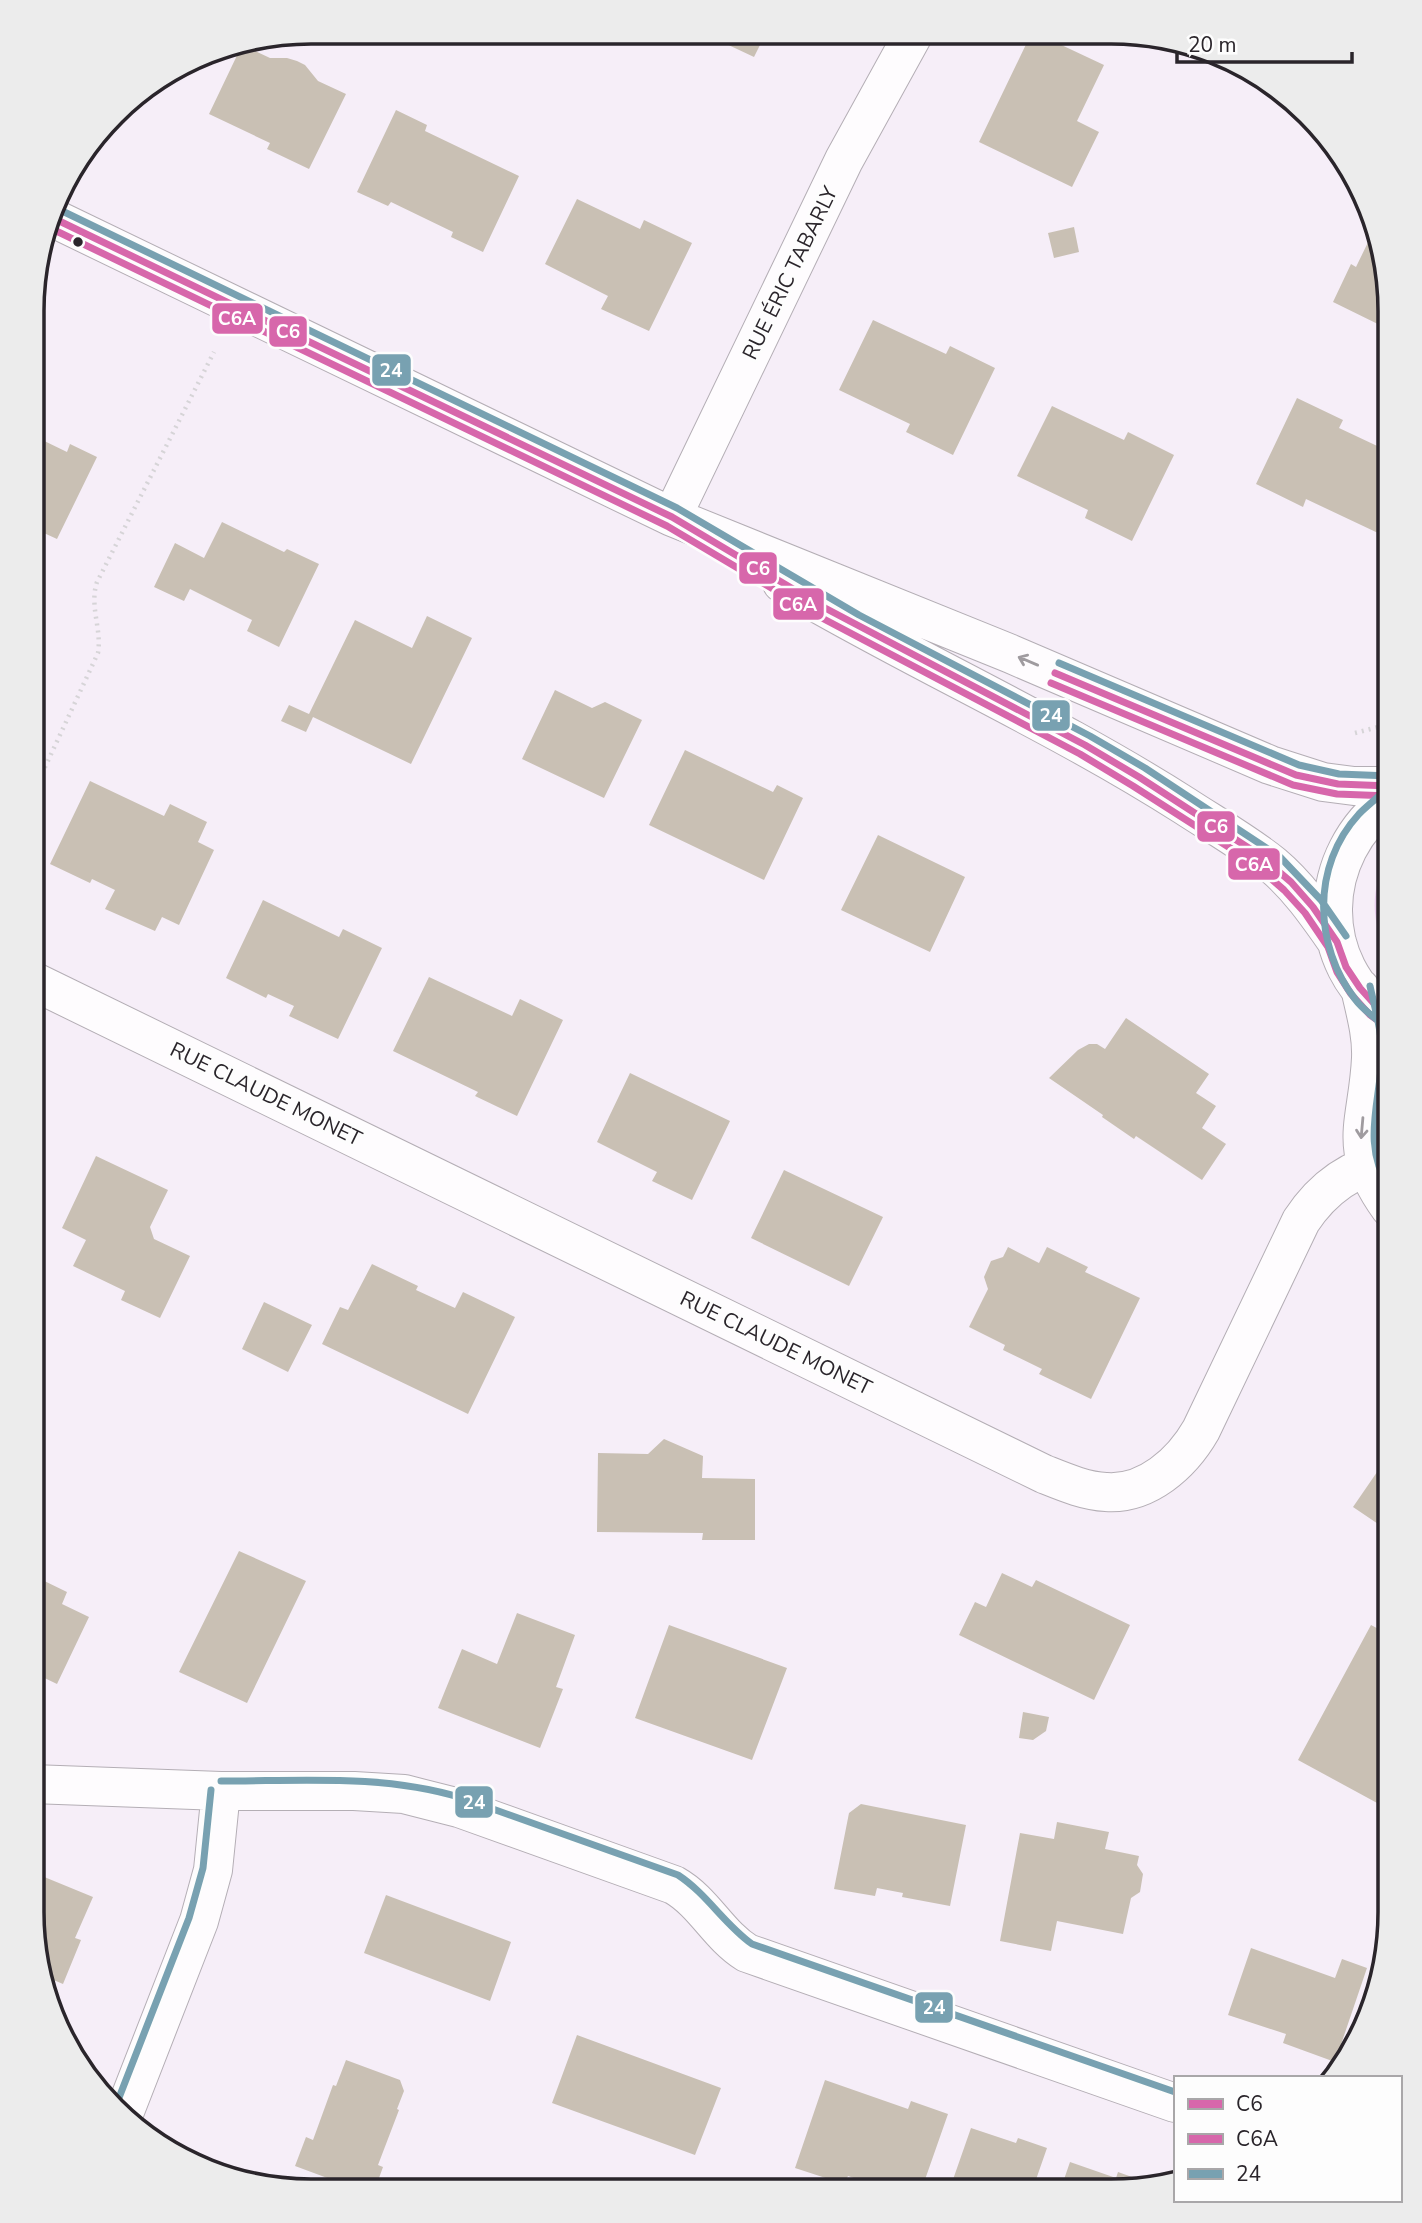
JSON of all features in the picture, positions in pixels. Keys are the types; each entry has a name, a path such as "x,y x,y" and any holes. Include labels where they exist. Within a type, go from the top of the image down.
{"street":[{"name":"RUE ÉRIC TABARLY","path":"672,517 844,160 908,44"},
{"path":"59,221 672,517 1022,659 1270,765 1323,782 1378,786"},
{"path":"672,517 834,613 1085,745 1139,777 1273,865 1307,901 1337,942"},
{"path":"1378,811 1365,822 1350,843 1339,867 1332,904 1337,942 1346,967 1360,989 1378,1008"},
{"name":"RUE CLAUDE MONET","path":"44,986 1044,1474 1069,1484 1106,1492 1121,1491 1153,1481 1192,1445 1301,1221 1312,1204 1340,1180 1378,1163"},
{"path":"1360,989 1371,1048 1361,1141 1378,1163"},
{"path":"44,1784 221,1791 382,1791 426,1798 674,1885 695,1900 734,1945 762,1958 1174,2103"},
{"path":"127,2106 199,1920 213,1870 221,1791"}],"path":[{"path":"44,769 98,653 99,633 93,593 97,582 237,307"}],"shaded area":[{"path":"1378,880 1378,927 1376,918 1375,893"}],"building":[{"path":"726,44 760,44 754,57"},
{"path":"1026,44 1059,44 1104,65 1077,121 1099,132 1072,187 979,142"},
{"path":"253,50 270,58 297,61 305,65 318,81 346,94 309,169 267,149 270,143 209,114 238,54"},
{"path":"396,110 427,125 425,131 519,176 483,252 451,237 453,232 391,202 388,206 357,192"},
{"path":"577,199 640,229 644,220 692,243 649,331 601,309 608,296 545,264"},
{"path":"1074,227 1079,252 1054,258 1048,233"},
{"path":"1369,241 1378,293 1378,324 1333,302 1351,264 1356,267"},
{"path":"873,320 946,354 950,346 995,368 953,455 906,432 910,424 839,390"},
{"path":"1297,398 1343,420 1339,428 1378,446 1378,533 1306,499 1303,507 1256,484"},
{"path":"1052,406 1124,440 1128,432 1174,455 1132,541 1085,518 1088,510 1017,476"},
{"path":"44,441 67,452 70,444 97,457 57,539 44,533"},
{"path":"222,522 284,552 287,549 319,564 279,647 247,631 252,620 190,589 184,601 154,587 175,543 204,558"},
{"path":"427,616 472,638 411,764 313,717 306,732 281,721 289,705 309,714 355,620 412,648"},
{"path":"555,690 592,708 605,702 642,720 604,798 522,759"},
{"path":"685,750 773,792 777,785 803,798 764,880 649,825"},
{"path":"90,781 164,816 170,804 207,822 198,842 214,850 179,925 162,917 155,931 105,909 115,890 92,879 90,883 50,864"},
{"path":"878,835 965,877 930,952 841,910"},
{"path":"263,900 339,937 343,929 382,948 338,1039 289,1016 294,1006 268,994 266,998 226,978"},
{"path":"429,977 512,1016 520,999 563,1020 517,1116 475,1096 478,1092 393,1051"},
{"path":"1126,1018 1209,1074 1196,1093 1216,1106 1202,1128 1226,1144 1202,1180 1136,1136 1134,1139 1049,1078 1078,1050 1089,1044 1097,1044 1105,1049"},
{"path":"630,1073 730,1121 692,1200 652,1181 657,1172 597,1142"},
{"path":"96,1156 168,1190 150,1227 154,1239 190,1256 160,1318 121,1300 125,1291 73,1266 86,1240 62,1228"},
{"path":"784,1170 883,1217 849,1286 751,1238"},
{"path":"1008,1247 1039,1263 1047,1247 1088,1267 1085,1272 1140,1298 1091,1399 1039,1374 1042,1369 1003,1350 1005,1345 969,1327 988,1289 984,1277 991,1261 1003,1257"},
{"path":"372,1264 418,1286 416,1290 455,1308 463,1292 515,1317 468,1414 322,1344 340,1307 348,1310"},
{"path":"264,1302 312,1325 288,1372 242,1349"},
{"path":"664,1439 703,1456 702,1478 755,1479 755,1540 702,1540 703,1533 597,1532 598,1453 648,1454"},
{"path":"1378,1471 1378,1524 1353,1507"},
{"path":"239,1551 306,1581 247,1703 179,1672"},
{"path":"1002,1573 1032,1587 1036,1580 1130,1625 1094,1700 959,1635 975,1602 986,1607"},
{"path":"44,1581 67,1592 62,1604 89,1617 57,1684 44,1678"},
{"path":"517,1613 575,1635 556,1687 563,1689 540,1748 438,1708 462,1649 497,1664"},
{"path":"669,1625 787,1668 752,1760 635,1718"},
{"path":"1371,1625 1378,1629 1378,1803 1298,1760"},
{"path":"1023,1712 1049,1717 1046,1731 1033,1740 1019,1738"},
{"path":"861,1804 966,1825 950,1906 902,1897 903,1893 877,1888 875,1896 834,1889 849,1813"},
{"path":"1057,1822 1109,1832 1105,1849 1139,1856 1137,1865 1143,1874 1140,1892 1131,1898 1123,1934 1057,1921 1051,1951 1000,1941 1020,1833 1054,1839"},
{"path":"44,1877 93,1897 75,1938 81,1940 63,1984 53,1980 49,1964 44,1930"},
{"path":"386,1895 511,1942 490,2001 364,1953"},
{"path":"1251,1948 1335,1978 1342,1959 1367,1968 1333,2061 1283,2043 1286,2034 1228,2015"},
{"path":"577,2035 721,2088 695,2155 552,2103"},
{"path":"346,2060 400,2080 404,2091 378,2165 383,2167 379,2179 330,2179 295,2166 306,2137 313,2140 333,2085 336,2086"},
{"path":"825,2080 908,2109 911,2101 948,2114 925,2179 857,2179 848,2176 846,2179 829,2179 795,2168"},
{"path":"971,2128 1016,2143 1018,2138 1047,2148 1036,2179 953,2179"},
{"path":"1070,2162 1116,2178 1118,2172 1135,2178 1129,2179 1064,2179"}],"transit line":[{"name":"24","path":"63,211 677,508 859,615 1090,736 1145,768 1280,857 1321,900 1346,936"},
{"name":"C6","path":"59,221 672,517 825,608 1085,745 1139,777 1258,854 1291,882 1313,907 1337,942 1346,967 1378,1008"},
{"name":"C6A","path":"56,231 667,526 820,617 1080,754 1252,862 1284,890 1305,913 1328,947 1337,972 1351,994 1378,1021"},
{"name":"24","path":"1059,663 1299,765 1339,774 1378,776"},
{"name":"C6","path":"1055,673 1296,775 1338,784 1378,786"},
{"name":"C6A","path":"1051,683 1293,785 1337,794 1378,796"},
{"name":"24","path":"1378,797 1359,814 1343,835 1332,857 1324,906 1326,931 1341,978 1358,1003 1378,1021"},
{"name":"24","path":"1370,986 1378,1020"},
{"name":"24","path":"1378,1095 1374,1124 1378,1162"},
{"name":"24","path":"221,1781 373,1782 433,1790 462,1798 678,1875 752,1944 1174,2092"},
{"name":"24","path":"119,2098 189,1918 203,1868 211,1790"}]}
